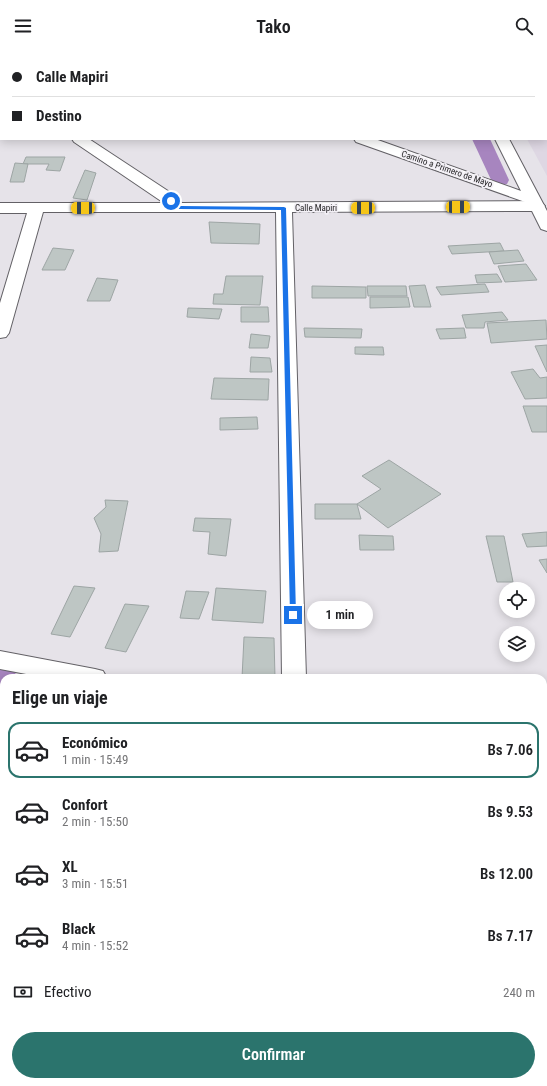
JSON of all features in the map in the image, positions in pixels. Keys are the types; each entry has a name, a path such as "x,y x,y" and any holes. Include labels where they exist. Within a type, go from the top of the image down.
{"street":[{"path":"81,140 163,194 179,208"},
{"name":"Camino a Primero de Mayo","path":"364,140 535,203"},
{"path":"503,140 547,226"},
{"name":"Calle Mapiri","path":"0,208 284,208 535,203"},
{"path":"0,333 36,208"},
{"path":"284,208 294,674"},
{"path":"0,660 74,674"}],"shaded area":[{"path":"528,140 547,140 547,176"}],"building":[{"path":"26,157 65,157 60,171 46,170 49,164 23,164"},
{"path":"15,163 28,164 24,182 10,182"},
{"path":"85,170 96,173 87,200 73,198"},
{"path":"209,222 260,224 259,244 211,243"},
{"path":"500,243 504,251 452,254 448,246"},
{"path":"53,248 74,250 65,270 42,270"},
{"path":"518,250 524,261 494,264 489,252"},
{"path":"526,264 537,280 505,282 498,266"},
{"path":"497,274 502,282 477,283 475,275"},
{"path":"226,276 263,276 260,305 213,304 214,294 223,294"},
{"path":"97,278 118,280 110,301 87,301"},
{"path":"485,284 489,292 441,295 436,287"},
{"path":"425,285 431,307 414,307 409,286"},
{"path":"312,286 366,287 366,298 312,298"},
{"path":"367,286 406,286 407,296 368,296"},
{"path":"370,297 408,297 410,307 370,308"},
{"path":"241,307 268,307 269,322 241,322"},
{"path":"188,308 222,309 219,319 187,317"},
{"path":"502,312 508,320 485,322 484,328 466,328 462,315"},
{"path":"546,320 547,339 491,343 487,323"},
{"path":"304,328 362,329 361,338 305,337"},
{"path":"464,328 466,338 440,339 436,329"},
{"path":"251,334 270,336 268,348 249,348"},
{"path":"547,345 547,372 535,346"},
{"path":"355,347 383,347 384,355 355,354"},
{"path":"251,357 270,358 272,372 250,372"},
{"path":"533,369 540,378 547,377 547,398 525,399 511,372"},
{"path":"214,378 269,379 268,400 211,399"},
{"path":"523,406 547,406 547,432 532,432"},
{"path":"257,417 258,429 220,430 220,418"},
{"path":"389,460 441,494 388,528 357,504 381,489 362,476"},
{"path":"105,500 128,501 118,551 99,552 101,534 94,518 106,507"},
{"path":"315,504 357,504 361,519 315,519"},
{"path":"195,518 231,519 226,556 208,554 210,532 193,531"},
{"path":"547,532 547,546 527,547 522,534"},
{"path":"359,535 393,536 394,550 360,550"},
{"path":"486,536 504,536 513,582 497,582"},
{"path":"547,559 547,573 539,560"},
{"path":"74,586 95,588 70,637 51,634"},
{"path":"216,588 266,591 263,623 212,620"},
{"path":"186,591 209,592 199,619 180,618"},
{"path":"125,604 149,606 126,652 105,648"},
{"path":"244,637 274,638 275,674 242,674"}],"waterway":[{"path":"481,140 500,180"}],"route":[{"path":"171,201 179,208 284,208 293,615"}]}
